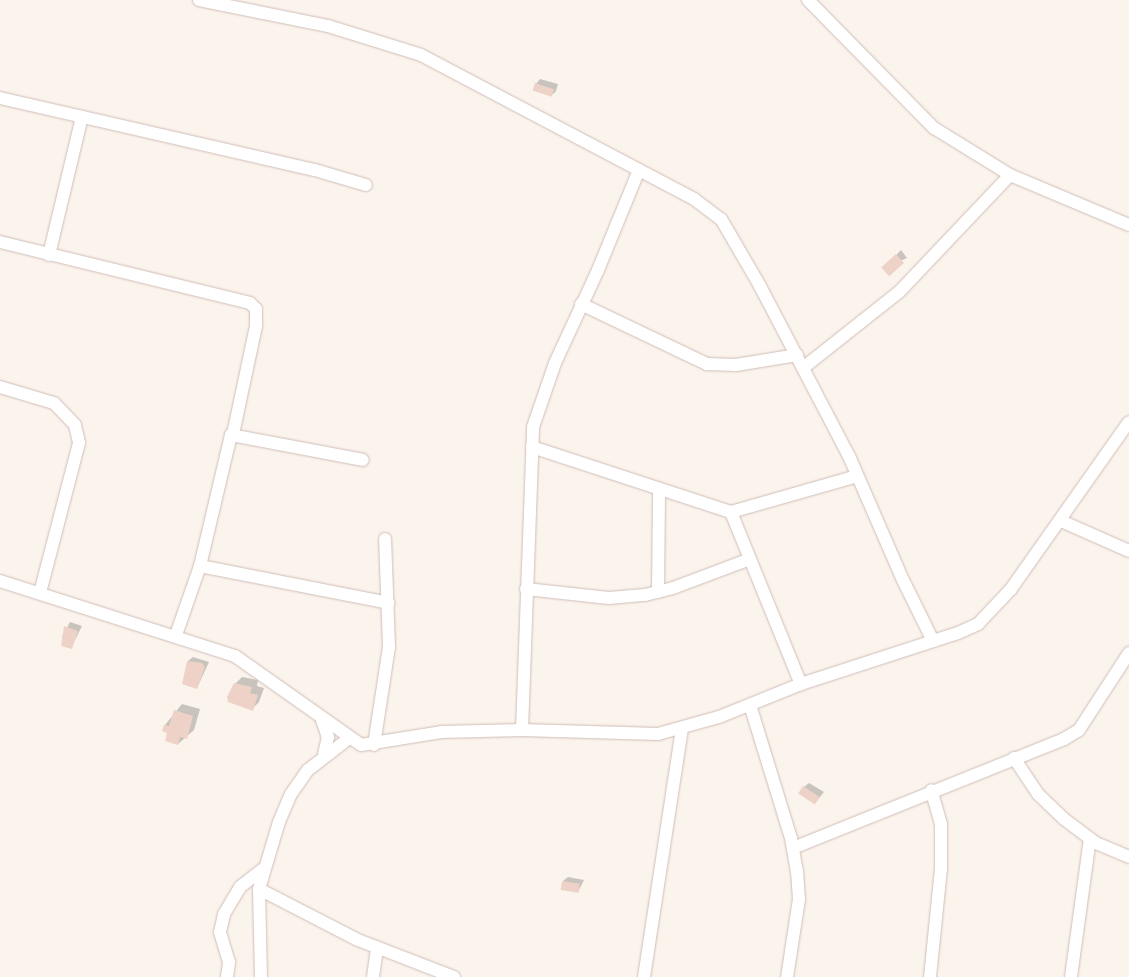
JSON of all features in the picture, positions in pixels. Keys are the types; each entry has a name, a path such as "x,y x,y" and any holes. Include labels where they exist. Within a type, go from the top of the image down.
{"street":[{"path":"199,0 328,26 421,54 694,199 721,219 804,368 857,476 933,641"},
{"path":"808,0 934,128 1010,175 1129,226"},
{"path":"0,98 315,170 366,185"},
{"path":"49,255 82,117"},
{"path":"522,730 532,447 539,404 581,304 598,270 639,170"},
{"path":"804,368 899,292 1010,175"},
{"path":"0,242 49,255 175,282 250,303 256,309 256,326 233,434 229,439 200,566 176,635"},
{"path":"581,304 707,364 736,365 797,355"},
{"path":"0,387 54,403 75,426 79,443 40,593"},
{"path":"0,581 176,635 235,656 348,739 360,745 374,745 441,732 522,730 658,734 682,729 750,705 801,684 933,641 978,624 993,610 1061,521 1129,422"},
{"path":"233,434 363,460"},
{"path":"532,447 659,491 731,512 857,476"},
{"path":"658,592 659,491"},
{"path":"731,512 801,684"},
{"path":"1061,521 1129,551"},
{"path":"374,745 389,647 385,539"},
{"path":"526,589 609,598 658,592 750,559"},
{"path":"200,566 388,604"},
{"path":"793,848 931,790 1064,739 1079,730 1129,653"},
{"path":"750,705 793,848 799,899 787,977"},
{"path":"322,720 328,737 324,756"},
{"path":"644,977 682,729"},
{"path":"261,977 259,890 262,870 292,794 308,770 348,739"},
{"path":"1014,758 1038,794 1090,839 1129,857"},
{"path":"930,977 941,868 941,824 931,790"},
{"path":"1071,977 1090,839"},
{"path":"227,977 229,962 220,932 224,914 240,887 262,870"},
{"path":"259,890 377,947 454,977"},
{"path":"373,977 377,947"}],"building":[{"path":"535,83 554,89 552,97 533,91"},
{"path":"896,254 904,263 889,276 881,267"},
{"path":"64,626 78,631 72,649 61,646"},
{"path":"187,661 202,663 205,667 197,689 182,684"},
{"path":"234,683 252,687 250,693 258,695 253,711 228,702 227,697"},
{"path":"174,710 193,716 187,739 180,737 178,745 165,741 167,733 162,731 164,725 169,726"},
{"path":"803,786 820,797 815,804 798,794"},
{"path":"562,881 580,884 578,893 561,890"}]}
